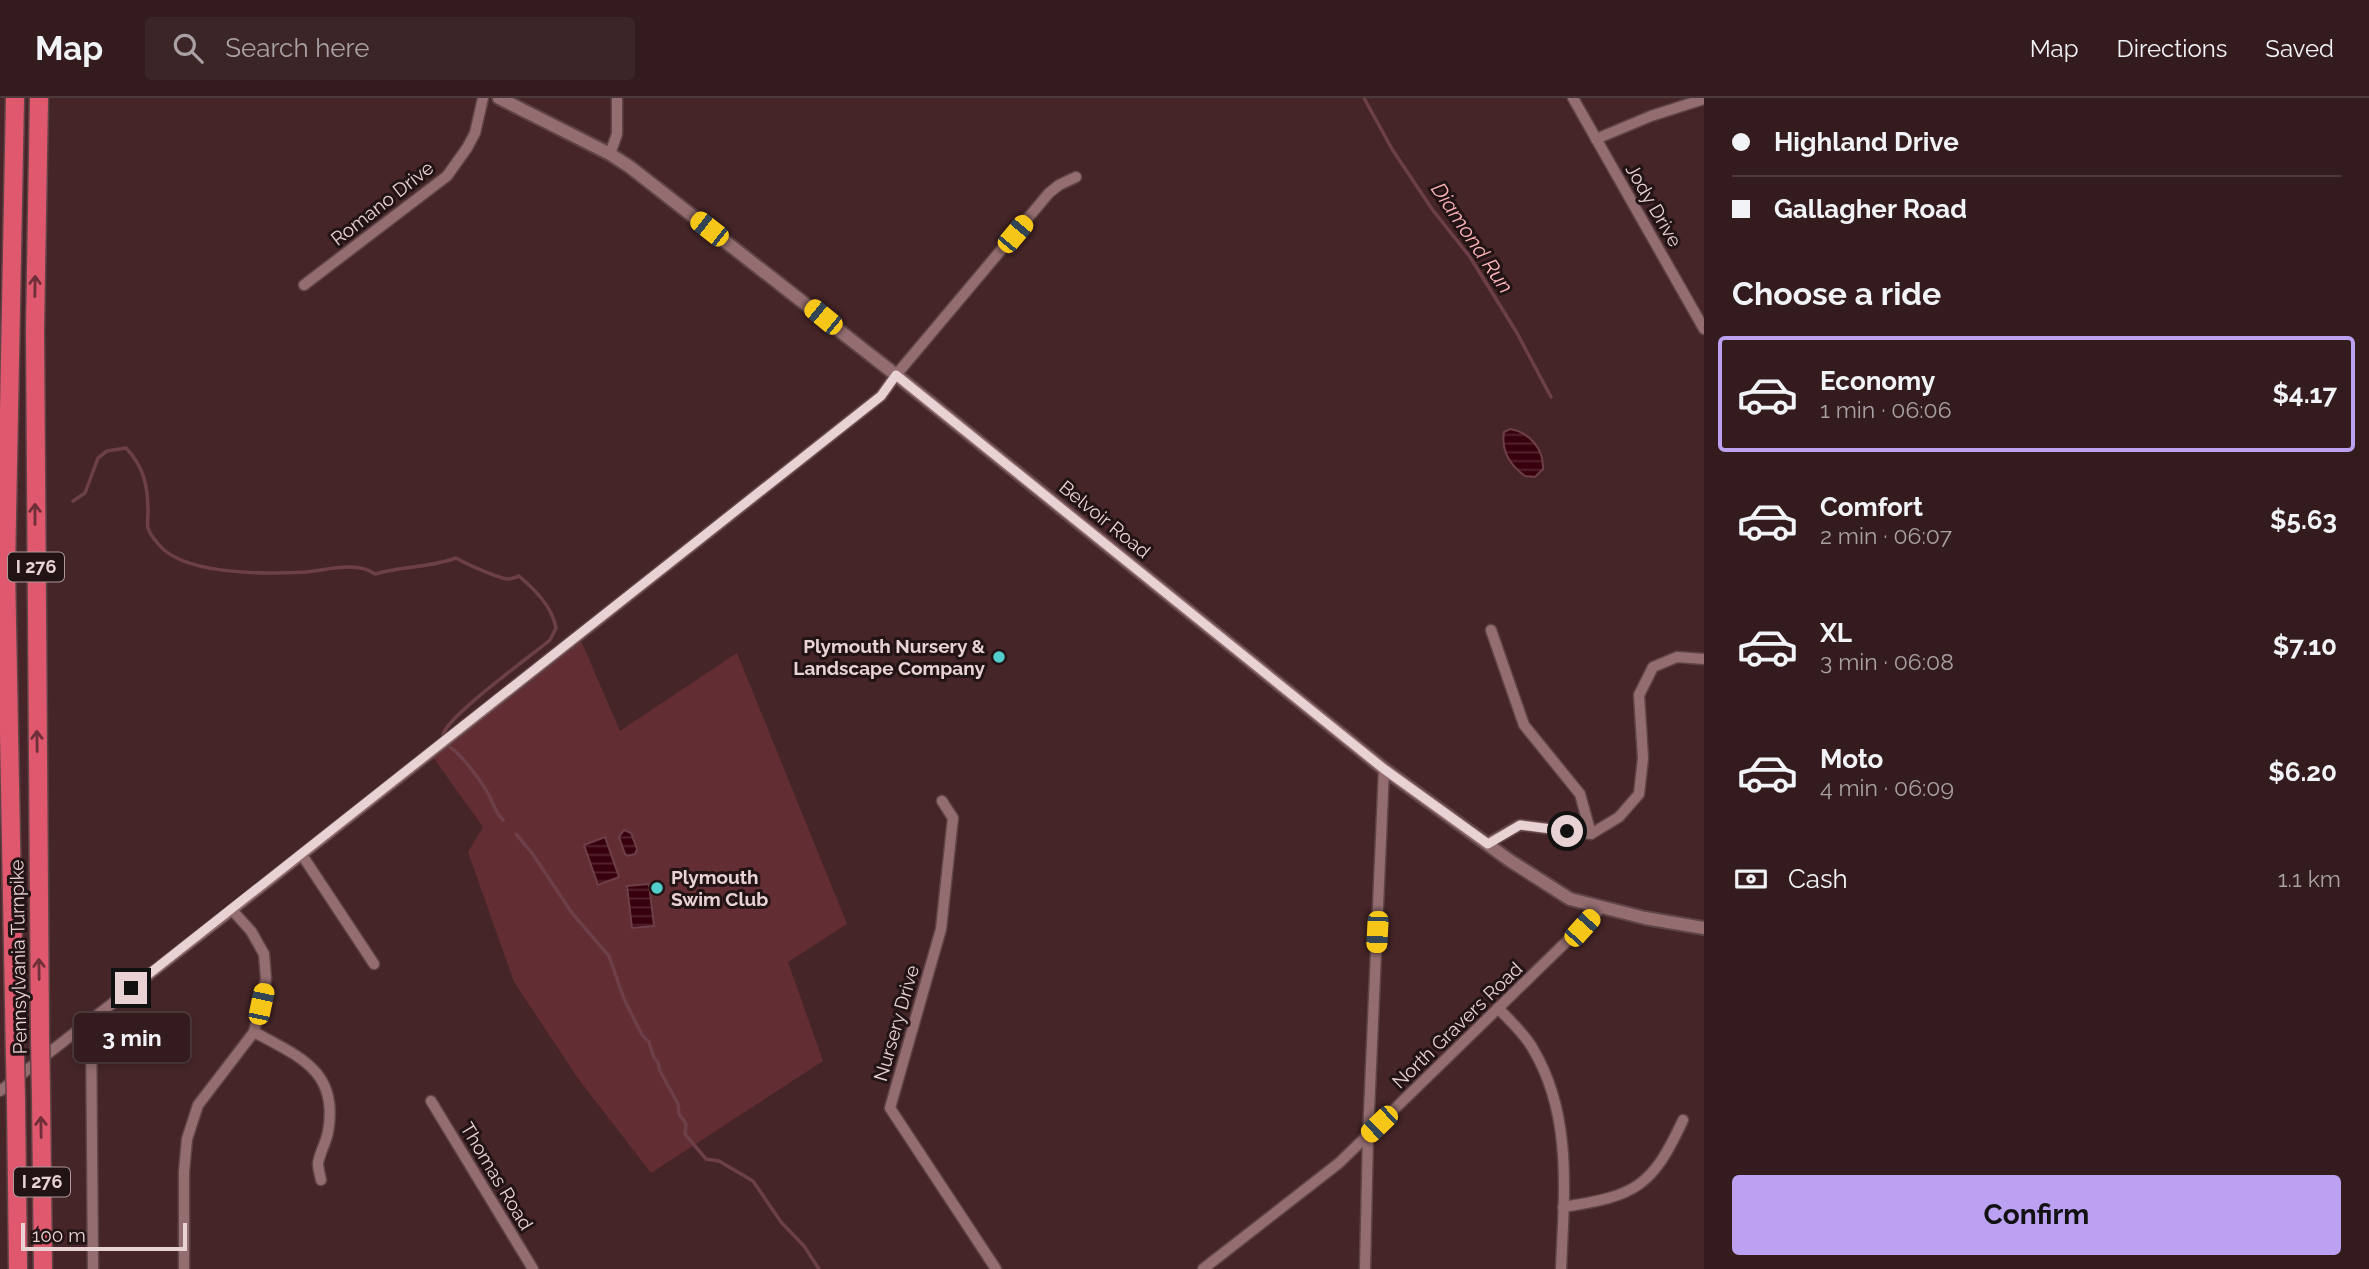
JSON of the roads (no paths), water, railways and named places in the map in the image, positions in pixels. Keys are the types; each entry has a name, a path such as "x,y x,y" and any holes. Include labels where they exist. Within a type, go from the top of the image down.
{"highway":[{"name":"Pennsylvania Turnpike","path":"15,98 6,568 18,1269"},
{"name":"Pennsylvania Turnpike","path":"39,98 35,356 43,1269"}],"street":[{"name":"Romano Drive","path":"304,285 447,176 471,140 483,98"},
{"name":"Belvoir Road","path":"499,98 610,154 806,303 1384,769 1529,874 1570,899 1601,908 1704,928"},
{"path":"610,154 617,134 617,98"},
{"name":"Jody Drive","path":"1573,98 1704,329"},
{"path":"1596,139 1651,116 1704,99"},
{"path":"0,1091 232,911 881,396 1049,193 1076,177"},
{"path":"1491,630 1524,725 1580,794 1591,834"},
{"path":"1488,844 1520,825 1591,834 1619,817 1639,794 1643,758 1639,695 1653,667 1677,657 1704,659"},
{"path":"1364,1269 1384,769"},
{"name":"Nursery Drive","path":"942,801 953,818 942,929 890,1108 996,1269"},
{"path":"302,855 374,964"},
{"name":"North Gravers Road","path":"1203,1269 1339,1163 1601,908"},
{"path":"184,1269 184,1172 187,1139 198,1105 254,1032 266,979 264,954 251,931 232,911"},
{"path":"1499,1008 1533,1048 1555,1099 1563,1142 1561,1269"},
{"path":"91,1019 93,1269"},
{"path":"254,1032 303,1059 327,1086 331,1115 326,1143 318,1164 321,1180"},
{"name":"Thomas Road","path":"432,1101 533,1269"},
{"path":"1563,1207 1605,1200 1639,1186 1667,1155 1683,1120"}],"waterway":[{"name":"Diamond Run","path":"1364,98 1392,149 1432,209 1470,257 1517,333 1551,397"},
{"path":"73,501 85,493 98,458 107,451 126,448 144,477 151,534 164,550 194,564 232,571 272,573 351,567 375,574 456,558 504,578 519,576 547,606 556,628 550,640 473,701 448,726 443,735"},
{"path":"450,747 477,776 503,820"},
{"path":"516,834 572,913 609,956 624,999 642,1035 649,1042 660,1071 678,1104 679,1114 686,1124 685,1134 706,1159 719,1161 753,1181 781,1222 804,1246 819,1269"}],"place":[{"name":"Plymouth Nursery & Landscape Company","path":"999,657"},
{"name":"Plymouth Swim Club","path":"657,888"}]}
